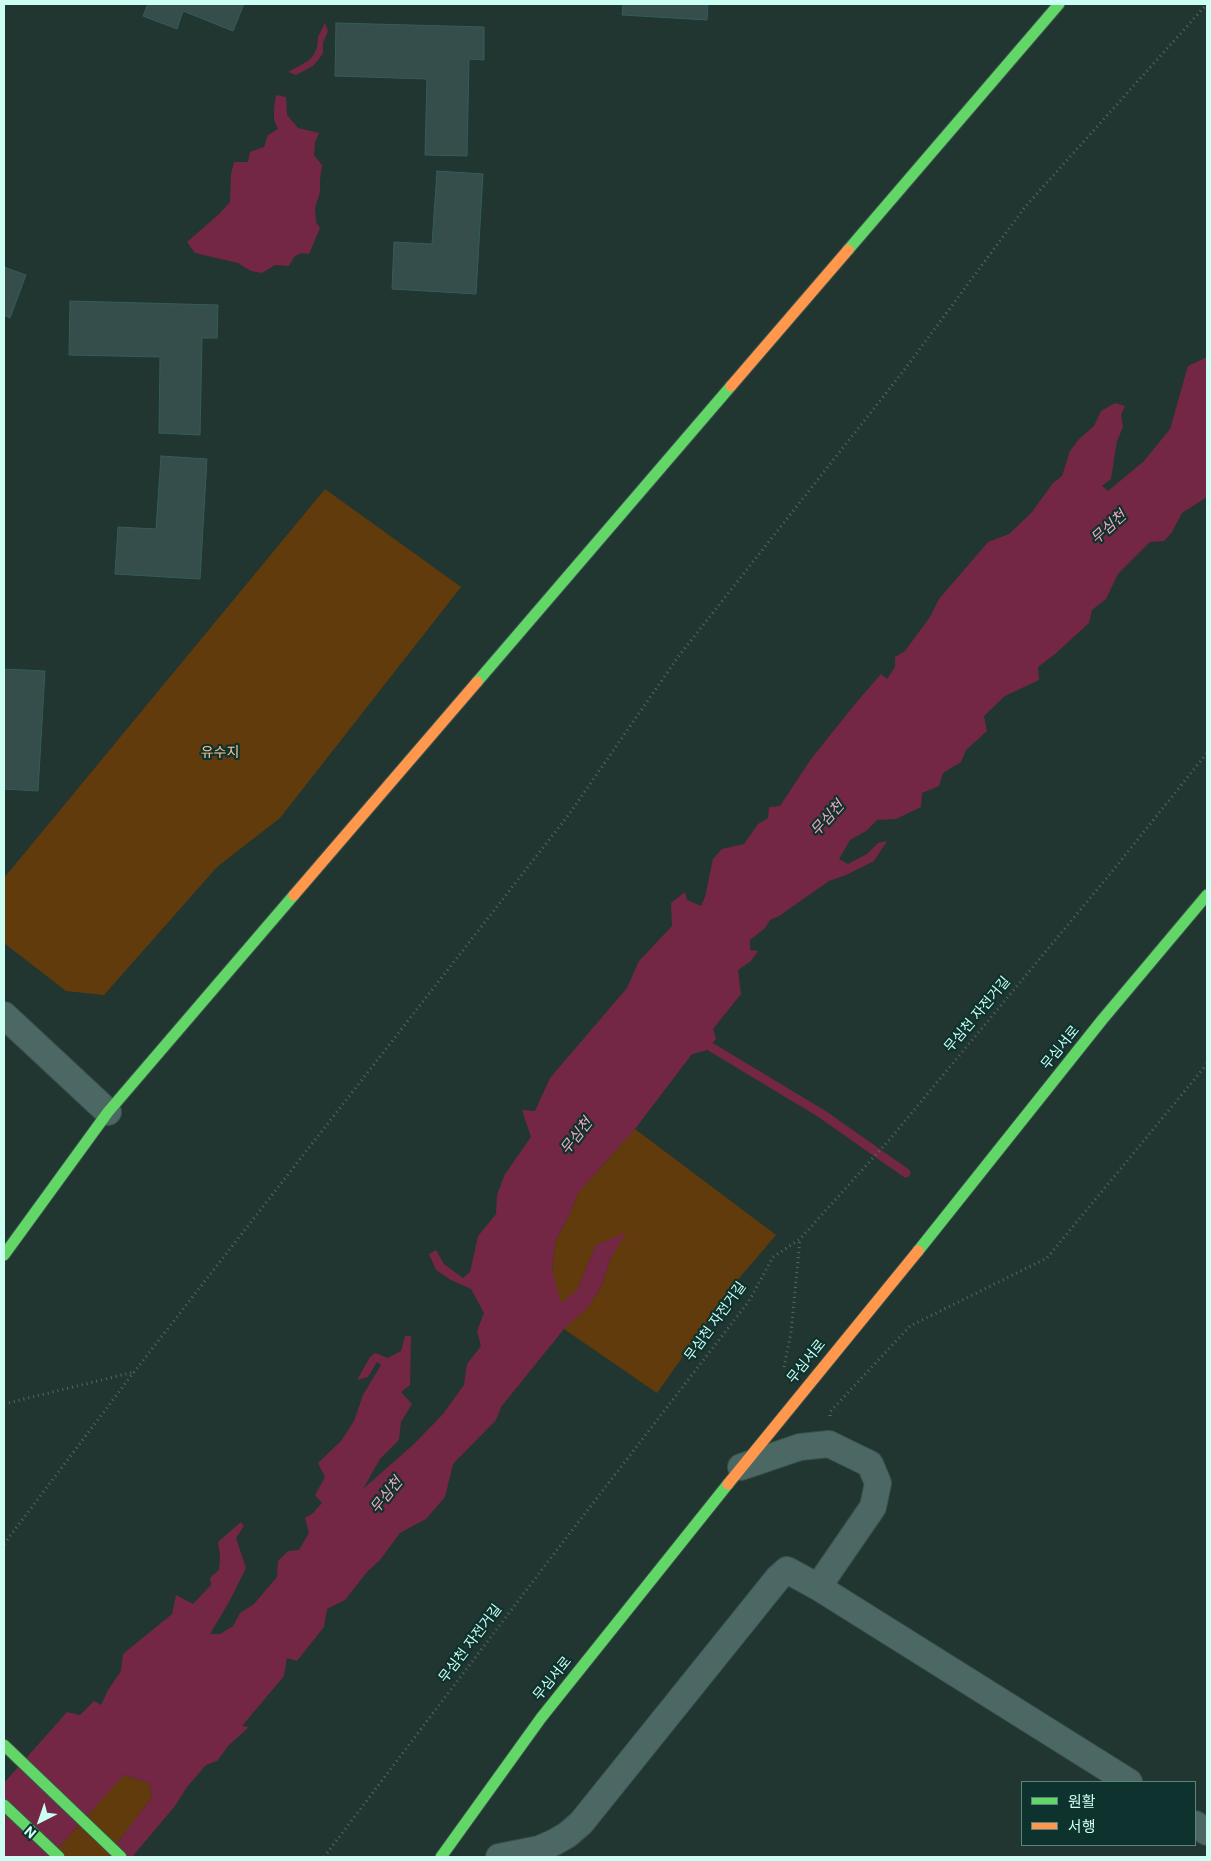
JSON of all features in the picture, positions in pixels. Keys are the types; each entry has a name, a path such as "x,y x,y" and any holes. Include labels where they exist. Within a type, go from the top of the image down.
{"street":[{"path":"4,1254 108,1112 1059,4"},
{"name":"무심서로","path":"441,1857 541,1718 1102,1020 1207,895"},
{"path":"4,1015 108,1112"},
{"path":"741,1467 800,1447 829,1444 870,1464 878,1483 874,1507 818,1587"},
{"path":"499,1857 539,1849 567,1835 581,1823 772,1586 787,1570 818,1587 1126,1781"},
{"path":"4,1745 121,1857"},
{"path":"4,1805 59,1857"},
{"path":"1196,1825 1207,1832"}],"path":[{"path":"4,1544 134,1372 570,812 678,657 905,370 1025,208 1207,4"},
{"name":"무심천 자전거길","path":"324,1857 749,1301 773,1257 800,1239 888,1142 1110,874 1207,753"},
{"path":"829,1444 830,1412 910,1326 1047,1258 1207,1064"},
{"path":"783,1371 791,1333 800,1239"},
{"path":"4,1404 134,1372"}],"green space":[{"name":"유수지","path":"325,489 461,587 280,818 217,867 104,995 66,991 4,943 4,878"},
{"path":"635,1129 776,1235 735,1283 657,1393 564,1329 588,1307 601,1287 611,1258 625,1233 596,1245 577,1290 560,1304 552,1270 556,1240 569,1216 578,1193"},
{"path":"124,1775 149,1783 152,1797 107,1857 50,1857"}],"water":[{"path":"325,23 328,31 323,43 323,53 319,59 313,66 296,75 288,72 308,61 313,56 317,48 318,37"},
{"path":"276,95 286,97 287,115 298,128 319,133 315,142 314,155 322,165 320,192 315,208 316,222 320,228 309,254 301,253 294,257 289,266 275,265 262,273 251,271 238,263 195,253 187,242 230,202 231,174 234,162 248,162 250,152 264,147 268,135 278,129 274,120"},
{"name":"무심천","path":"1207,357 1207,497 1182,513 1172,532 1164,541 1150,542 1118,574 1106,599 1092,610 1089,623 1038,667 1039,680 1005,696 984,716 987,731 966,750 961,762 943,773 939,786 922,793 921,807 896,819 877,820 866,831 850,840 839,859 848,864 867,854 878,843 887,841 874,861 829,881 779,916 770,920 765,928 750,940 750,950 758,951 751,961 738,970 741,994 713,1029 716,1039 705,1051 692,1054 635,1129 578,1193 569,1216 556,1240 552,1270 561,1303 577,1290 596,1245 626,1232 611,1258 601,1287 588,1307 564,1329 501,1407 496,1420 453,1464 445,1497 426,1519 400,1533 380,1560 367,1572 345,1600 327,1609 324,1627 297,1661 287,1658 284,1676 242,1726 249,1727 229,1745 217,1761 206,1765 187,1787 175,1806 132,1857 107,1857 152,1797 149,1783 124,1775 50,1857 4,1857 4,1783 67,1712 80,1715 94,1701 101,1705 108,1690 121,1671 123,1654 172,1614 176,1595 193,1604 211,1585 210,1578 219,1570 218,1542 241,1522 244,1526 236,1538 246,1568 210,1634 220,1634 233,1626 240,1613 254,1604 277,1577 278,1561 288,1551 299,1550 309,1533 305,1518 312,1514 322,1503 315,1495 325,1477 318,1463 341,1441 354,1421 363,1395 381,1365 377,1362 368,1377 357,1380 370,1357 375,1353 388,1358 401,1351 405,1336 411,1336 410,1385 401,1392 412,1404 401,1422 399,1440 380,1459 363,1489 414,1444 443,1414 464,1385 467,1364 481,1346 477,1331 484,1313 471,1289 451,1280 436,1270 429,1254 436,1250 444,1264 463,1278 470,1272 478,1236 496,1214 497,1195 505,1174 531,1137 522,1110 535,1111 550,1078 627,988 639,961 672,926 671,903 685,892 687,900 701,906 705,897 713,859 722,849 744,844 758,824 768,818 769,807 780,806 811,759 855,704 881,674 887,679 895,667 895,657 905,651 930,617 939,599 988,542 1009,534 1032,512 1053,483 1062,476 1070,451 1079,439 1094,426 1101,411 1115,403 1125,406 1121,415 1123,427 1117,441 1111,479 1102,486 1108,491 1144,461 1170,429 1188,366"}],"building":[{"path":"148,4 244,4 233,31 183,11 177,29 143,16"},
{"path":"623,4 708,4 707,20 622,15"},
{"path":"336,23 484,27 484,60 469,59 467,156 425,155 427,79 335,76"},
{"path":"437,171 483,174 476,294 392,289 394,242 432,244"},
{"path":"4,267 26,275 10,318 4,315"},
{"path":"70,301 218,305 217,338 202,338 200,435 159,433 160,357 69,355"},
{"path":"161,456 207,459 200,579 115,574 118,527 156,529"},
{"path":"4,669 45,671 38,791 4,789"}],"waterway":[{"path":"701,1041 822,1114 906,1173"}],"traffic: fast":[{"path":"848,250 1059,4"},
{"path":"477,682 731,386"},
{"path":"4,1255 108,1112 294,895"},
{"path":"918,1251 1102,1020 1207,895"},
{"path":"441,1857 541,1718 728,1484"},
{"path":"4,1745 121,1857"},
{"path":"4,1805 59,1857"}],"traffic: slow":[{"path":"731,386 848,250"},
{"path":"294,895 477,682"},
{"path":"728,1484 918,1251"}]}
